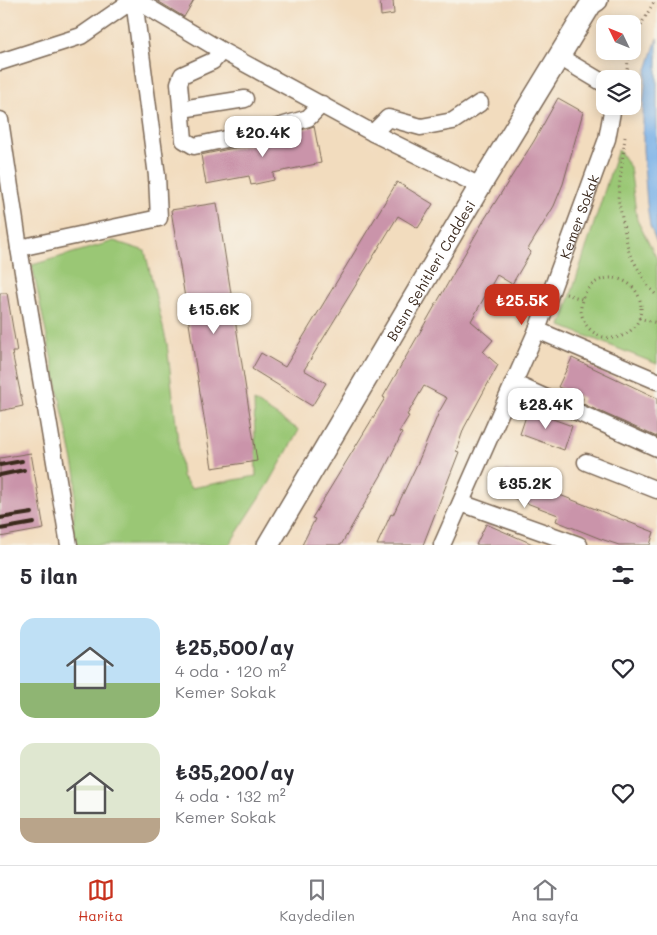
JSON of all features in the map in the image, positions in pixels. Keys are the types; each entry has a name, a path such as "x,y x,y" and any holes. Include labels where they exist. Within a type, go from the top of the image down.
{"main road":[{"name":"Basın Şehitleri Caddesi","path":"268,545 513,131 591,4 596,0"},
{"path":"513,131 535,115 600,9 600,0"}],"street":[{"path":"134,0 222,51 373,133 480,186"},
{"path":"0,62 81,36 134,0"},
{"path":"19,248 159,218 157,176 134,0"},
{"path":"222,51 213,61 182,75 179,83 184,140 194,146 264,131 308,118 322,104"},
{"path":"568,62 596,79"},
{"path":"182,109 245,99"},
{"path":"373,133 388,118 421,127 453,121 480,103"},
{"name":"Kemer Sokak","path":"442,545 537,330 607,139 611,115"},
{"path":"0,120 19,248 69,545"},
{"path":"537,330 657,381"},
{"path":"513,383 657,448"},
{"path":"586,462 657,490"},
{"path":"461,503 579,545"}],"path":[{"path":"641,26 655,0"},
{"path":"625,131 625,148 618,198 629,253 648,286 657,296"},
{"path":"613,278 622,280 631,285 637,293 641,302 639,318 632,330 624,335 614,338 596,334 583,319 582,299 586,290 598,281 613,278"},
{"path":"639,318 657,323"}],"green space":[{"path":"618,149 630,167 637,220 657,259 657,364 561,326"},
{"path":"114,241 145,251 167,344 182,476 191,488 256,476 254,401 299,430 270,482 229,545 72,545 76,476 32,265"}],"water":[{"path":"657,38 657,243 650,226 647,204 643,150 643,110 646,73"}],"building":[{"path":"156,0 194,0 184,17"},
{"path":"393,0 394,14 381,16 380,1"},
{"path":"558,98 583,112 563,184 554,206 528,249 531,252 512,284 497,275 471,321 493,340 483,352 498,365 464,428 456,451 459,452 423,545 377,545 391,514 393,515 447,398 424,386 407,415 409,416 399,432 402,433 383,472 341,545 302,545 315,519 312,518 385,398 383,397 484,220 534,141"},
{"path":"314,126 321,163 273,173 274,180 251,185 249,176 206,184 201,155 267,141"},
{"path":"397,182 433,204 418,228 398,216 304,370 326,383 312,406 252,369 261,353 285,367"},
{"path":"217,203 257,461 212,468 171,210"},
{"path":"0,293 7,293 17,352 12,352 23,406 0,411"},
{"path":"572,358 657,398 657,437 581,403 583,398 558,387"},
{"path":"528,410 572,426 564,450 520,434"},
{"path":"31,453 44,529 0,537 0,458"},
{"path":"506,470 549,487 547,490 654,532 650,545 619,545 601,539 556,521 558,515 498,492"},
{"path":"486,524 535,545 476,545"}],"railway":[{"path":"0,465 22,461"},
{"path":"0,475 24,470"},
{"path":"0,518 32,513"},
{"path":"0,529 34,523"}]}
